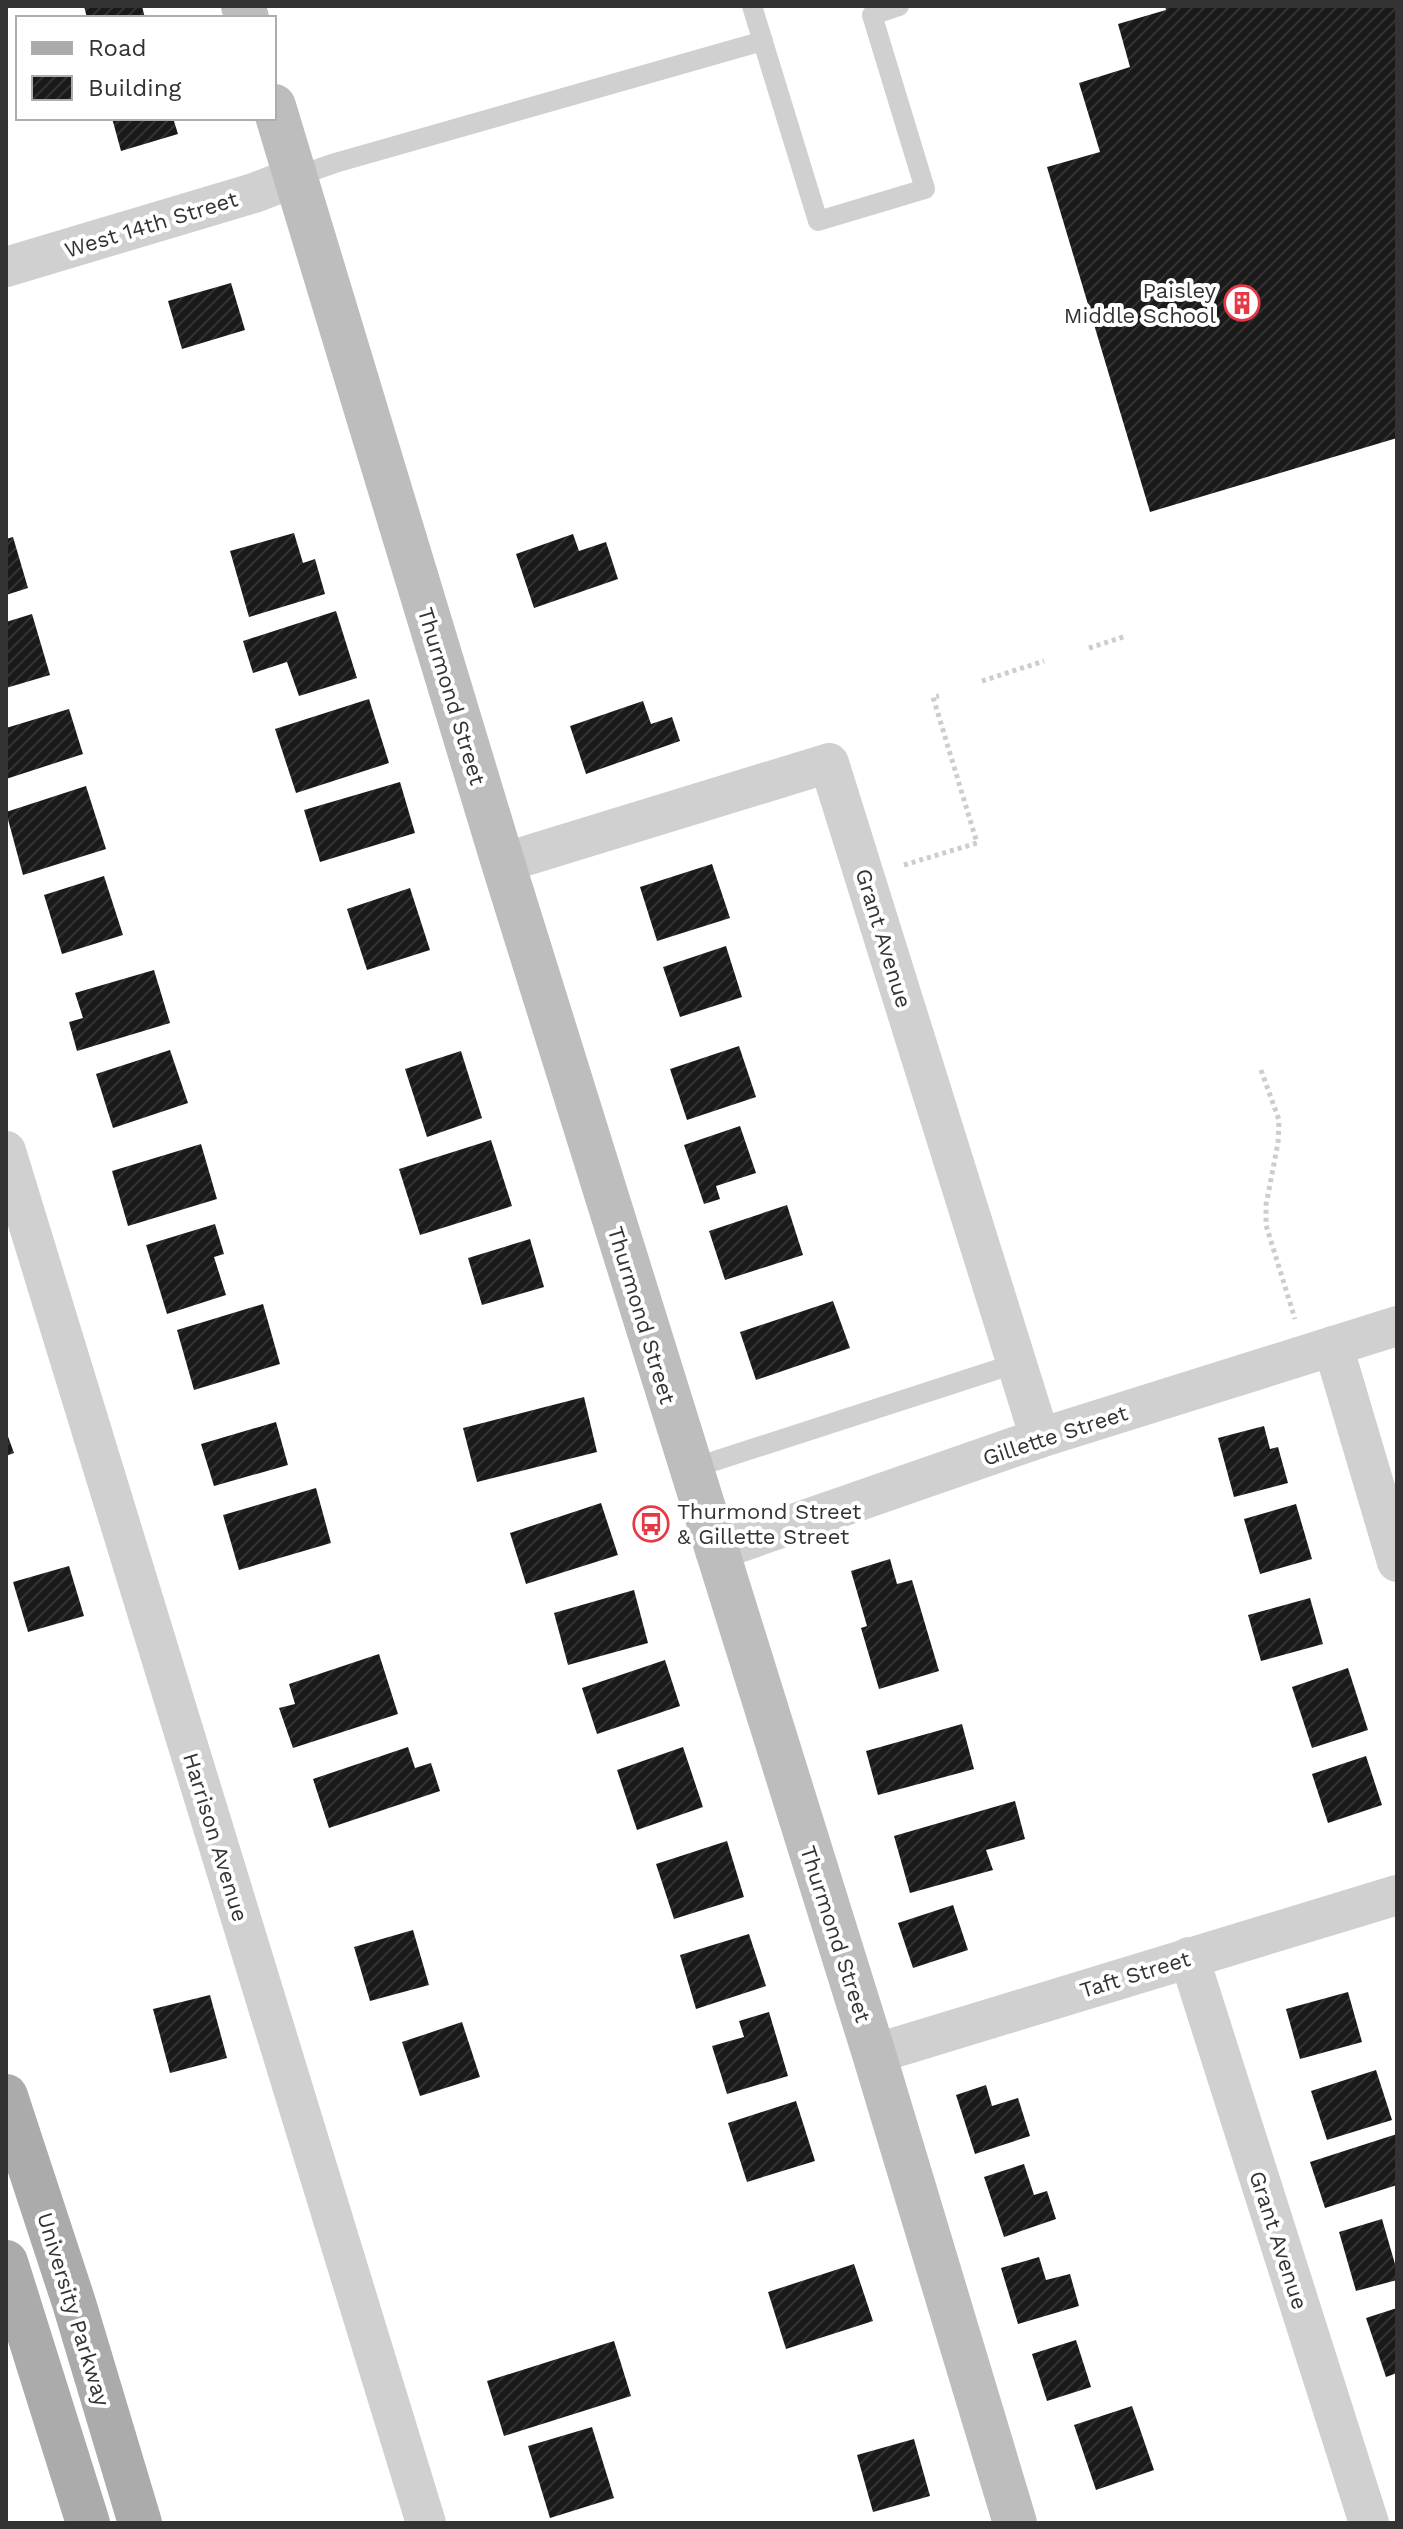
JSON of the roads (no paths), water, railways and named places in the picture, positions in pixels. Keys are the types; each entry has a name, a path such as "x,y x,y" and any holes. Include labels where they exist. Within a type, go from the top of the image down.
{"main road":[{"name":"University Parkway","path":"6,2096 140,2523"},
{"path":"6,2262 88,2523"}],"street":[{"name":"Thurmond Street","path":"276,113 503,863 874,2054 1015,2523"},
{"name":"West 14th Street","path":"6,267 254,193 295,177"},
{"name":"Grant Avenue","path":"503,863 829,763 1040,1438"},
{"name":"Harrison Avenue","path":"6,1151 426,2523"},
{"name":"Gillette Street","path":"715,1551 1040,1438 1397,1326"},
{"path":"1333,1346 1397,1562"},
{"name":"Taft Street","path":"874,2054 1397,1895"},
{"name":"Grant Avenue","path":"1189,1957 1369,2523"}],"lane":[{"path":"752,6 818,221 925,189 870,10 899,6"},
{"path":"295,177 763,41"},
{"path":"690,1469 1017,1363"}],"place":[{"name":"Paisley Middle School","path":"1242,303"},
{"name":"Thurmond Street & Gillette Street","path":"651,1524"}]}
